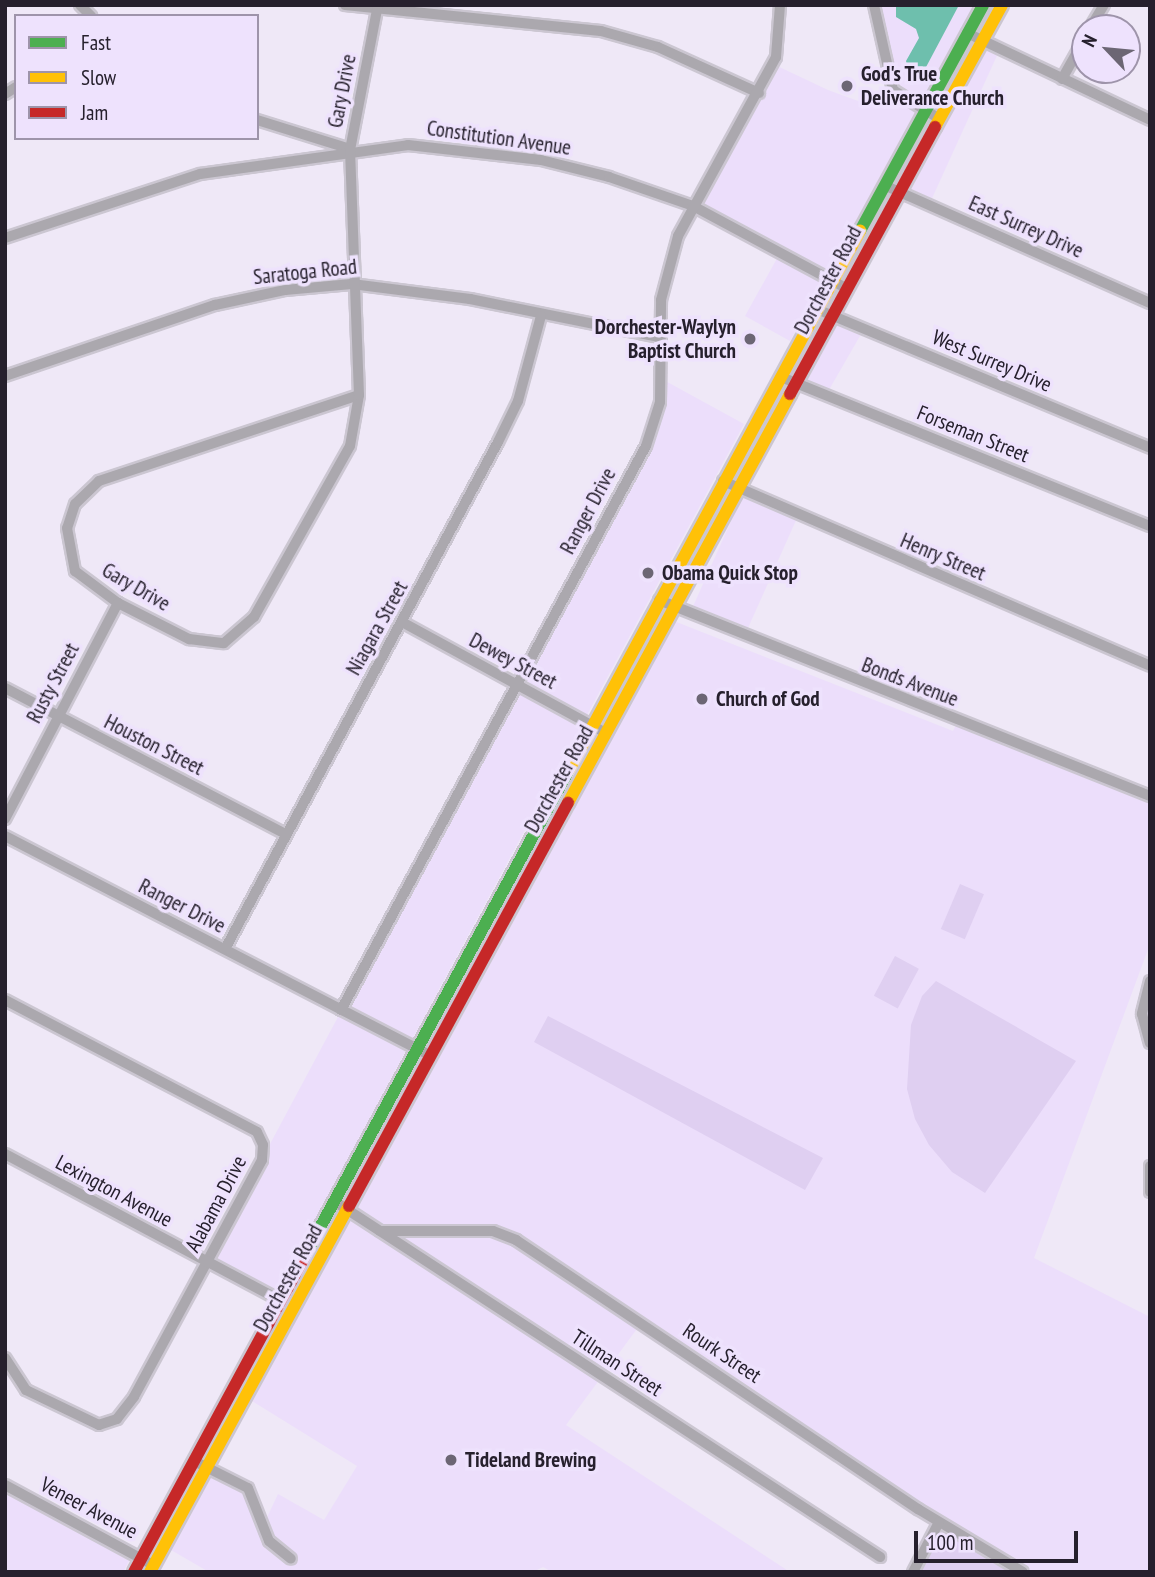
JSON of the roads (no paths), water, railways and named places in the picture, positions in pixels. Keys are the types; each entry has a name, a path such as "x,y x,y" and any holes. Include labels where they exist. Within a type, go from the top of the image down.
{"main road":[{"name":"Dorchester Road","path":"134,1572 723,481 781,377 825,313 846,288 925,112 983,5"},
{"name":"Dorchester Road","path":"152,1569 795,383 825,313 833,281 938,118 1002,5"}],"street":[{"path":"345,5 601,32 658,47 759,93"},
{"name":"Ranger Drive","path":"341,1010 656,422 661,300 678,236 759,93 776,57 780,5"},
{"path":"874,5 893,90 938,118"},
{"name":"Gary Drive","path":"359,395 99,481 84,491 67,528 70,561 82,578 118,603 201,644 225,643 236,636 254,617 350,446 359,395 352,284 350,150 377,7"},
{"path":"967,33 1150,120"},
{"path":"1062,79 1071,63"},
{"path":"259,121 350,150"},
{"name":"Constitution Avenue","path":"5,238 200,174 350,150 408,145 541,160 609,177 693,206 846,288"},
{"name":"East Surrey Drive","path":"892,188 1150,303"},
{"name":"Saratoga Road","path":"5,376 215,305 285,290 352,284 470,299 541,316 659,337"},
{"name":"West Surrey Drive","path":"825,313 1150,448"},
{"name":"Niagara Street","path":"225,949 518,401 541,316"},
{"name":"Forseman Street","path":"781,377 1150,526"},
{"name":"Henry Street","path":"723,481 737,490 1150,666"},
{"name":"Bonds Avenue","path":"659,600 673,608 1150,796"},
{"name":"Rusty Street","path":"5,819 56,716 118,603"},
{"name":"Dewey Street","path":"402,622 606,733"},
{"name":"Houston Street","path":"5,688 285,834"},
{"name":"Ranger Drive","path":"5,835 431,1056"},
{"path":"1150,981 1142,1014 1150,1043"},
{"name":"Alabama Drive","path":"5,1000 257,1132 263,1144 262,1160 134,1397 117,1419 99,1425 26,1390 5,1358"},
{"name":"Lexington Avenue","path":"5,1154 280,1300"},
{"path":"1150,1166 1150,1192"},
{"name":"Tillman Street","path":"334,1201 880,1557"},
{"name":"Rourk Street","path":"380,1231 493,1231 516,1240 939,1522 1023,1572"},
{"path":"194,1461 248,1488 269,1541 291,1559"},
{"name":"Veneer Avenue","path":"5,1485 141,1558 152,1569"},
{"path":"913,1572 939,1522"}],"place":[{"name":"God's True Deliverance Church","path":"847,86"},
{"name":"Dorchester-Waylyn Baptist Church","path":"750,339"},
{"name":"Obama Quick Stop","path":"648,573"},
{"name":"Church of God","path":"702,699"},
{"name":"Tideland Brewing","path":"451,1460"}]}
